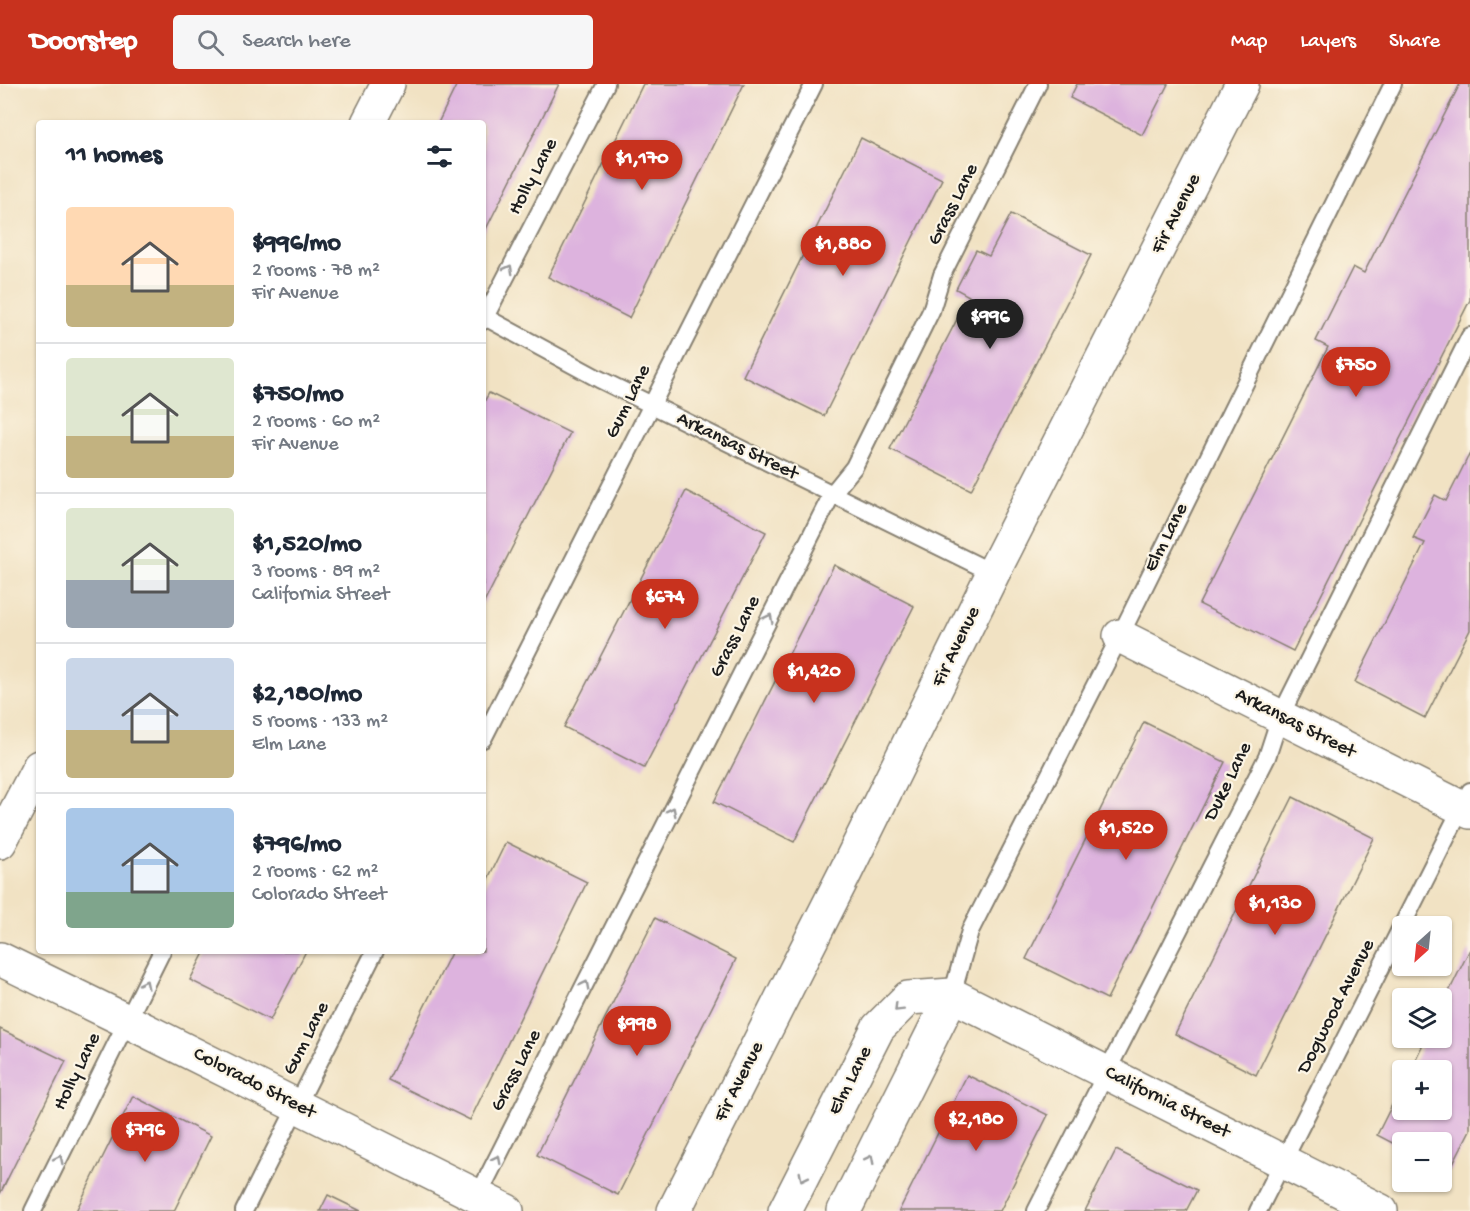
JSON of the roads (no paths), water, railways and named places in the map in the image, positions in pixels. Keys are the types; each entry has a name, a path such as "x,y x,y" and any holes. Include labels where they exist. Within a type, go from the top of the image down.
{"street":[{"path":"370,120 388,84"},
{"name":"Fir Avenue","path":"674,1211 993,573 1242,84"},
{"name":"Arkansas Street","path":"1120,636 1280,717 1467,803"},
{"path":"0,842 36,773"},
{"name":"Colorado Street","path":"0,959 297,1106 474,1204 507,1211"},
{"name":"California Street","path":"952,995 1107,1071 1381,1211"},
{"name":"Elm Lane","path":"785,1211 878,1028 908,998 952,995"},
{"name":"Elm Lane","path":"844,1211 952,995"}],"lane":[{"name":"Holly Lane","path":"486,314 606,84"},
{"name":"Gum Lane","path":"486,733 814,84"},
{"name":"Grass Lane","path":"474,1204 832,494 854,467 931,311 942,275 1038,84"},
{"name":"Elm Lane","path":"952,995 970,931 1120,636 1393,84"},
{"name":"Arkansas Street","path":"486,319 599,379 993,573"},
{"name":"Duke Lane","path":"1036,1211 1267,757 1280,717 1470,336"},
{"name":"Dogwood Avenue","path":"1258,1211 1467,803"},
{"name":"Holly Lane","path":"33,1211 160,954"},
{"name":"Gum Lane","path":"244,1211 373,954"}]}
